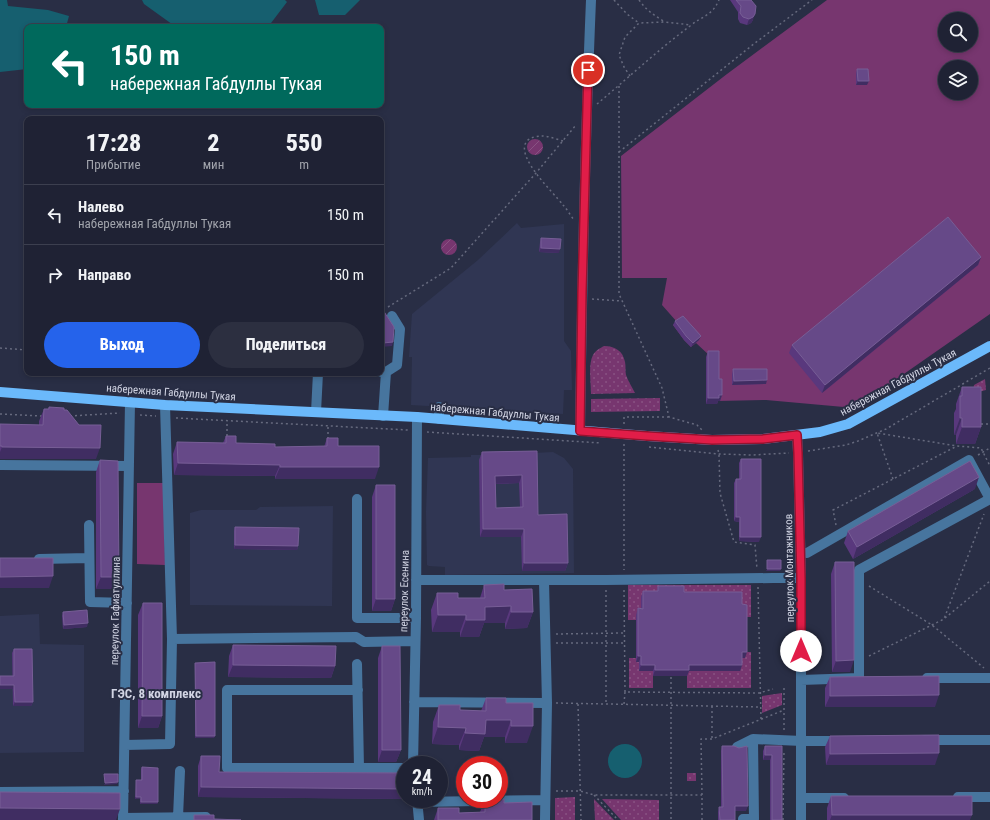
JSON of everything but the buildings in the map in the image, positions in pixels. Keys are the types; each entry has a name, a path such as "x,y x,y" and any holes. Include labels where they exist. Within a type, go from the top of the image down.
{"main road":[{"name":"набережная Габдуллы Тукая","path":"0,392 165,405 417,417 580,431 712,440 763,439 820,432 848,424 990,346"}],"street":[{"path":"580,431 582,288 591,0"},
{"path":"384,372 397,365 400,329 390,311"},
{"path":"316,412 318,376"},
{"path":"383,376 383,416"},
{"name":"переулок Гафиатуллина","path":"123,819 130,402"},
{"path":"125,745 170,744 172,639 165,405"},
{"path":"439,407 439,419"},
{"name":"переулок Есенина","path":"413,756 416,618 417,417"},
{"name":"переулок Монтажников","path":"797,435 801,578 801,820"},
{"path":"801,680 863,678 859,661 859,570 990,499 969,460 807,553"},
{"path":"0,465 129,466"},
{"path":"357,499 357,618 416,618"},
{"path":"89,525 90,602 127,604"},
{"path":"30,559 89,558"},
{"path":"416,580 544,581 801,578"},
{"path":"544,581 546,703 545,820"},
{"path":"172,639 356,637 364,642 415,641"},
{"path":"357,664 359,768"},
{"path":"920,678 990,678"},
{"path":"358,690 227,690 227,768 396,768"},
{"path":"414,702 546,703"},
{"path":"737,747 753,739 849,741"},
{"path":"743,819 754,819 753,739"},
{"path":"912,740 990,740"},
{"path":"178,817 180,771"},
{"path":"0,792 124,791"},
{"path":"448,800 545,796"},
{"path":"951,797 990,797"},
{"path":"802,798 856,798"},
{"path":"418,808 419,820"},
{"path":"123,819 212,817"}],"path":[{"path":"614,0 626,14 639,23 665,22 691,25"},
{"path":"638,0 644,7 665,22"},
{"path":"390,311 450,268 536,173 587,113 691,25 708,14 716,7 719,0"},
{"path":"619,152 755,43 812,0"},
{"path":"630,76 619,55 625,37 639,23"},
{"path":"618,86 619,294"},
{"path":"563,141 542,136 534,136 524,145 525,153 536,173 565,206 576,223"},
{"path":"0,348 24,350"},
{"path":"624,704 624,417 669,417"},
{"path":"227,421 227,438"},
{"path":"975,424 990,424"},
{"path":"328,426 328,441"},
{"path":"892,479 877,433 956,446 981,448 990,466"},
{"path":"838,536 833,510 956,446"},
{"path":"969,460 990,448"},
{"path":"944,619 990,499"},
{"path":"758,578 761,719"},
{"path":"606,580 606,704"},
{"path":"859,580 932,625 984,668"},
{"path":"859,661 944,619 990,582"},
{"path":"545,639 624,633"},
{"path":"545,639 624,643"},
{"path":"670,677 671,820"},
{"path":"783,820 784,688"},
{"path":"625,692 760,693 773,689"},
{"path":"546,703 760,707"},
{"path":"578,704 581,820"},
{"path":"712,706 712,739"},
{"path":"702,820 701,739 712,739 784,710"},
{"path":"545,796 580,791 594,795 702,795"},
{"path":"594,795 618,820"}],"shaded area":[{"path":"0,0 7,0 8,6 48,10 69,16 67,24 24,24 24,69 0,72"},
{"path":"142,0 285,0 287,2 270,24 172,24 144,4"},
{"path":"315,0 360,0 345,15 319,15"},
{"path":"827,0 990,0 990,314 855,408 766,400 717,401 717,404 706,404 706,357 710,356 696,343 691,347 673,325 677,322 662,305 667,278 622,278 621,156 727,74"},
{"path":"535,139 541,141 543,147 541,153 535,155 529,153 527,147 529,141"},
{"path":"517,223 521,228 564,224 564,341 571,351 572,390 564,390 563,414 411,405 412,357 409,357 412,314 478,260"},
{"path":"446,239 452,239 457,244 455,253 452,255 446,255 441,250 441,244"},
{"path":"604,346 615,348 624,358 626,375 635,393 591,394 591,359 595,352"},
{"path":"985,379 986,390 978,392 973,391 974,385"},
{"path":"660,398 660,411 591,412 591,399"},
{"path":"553,452 564,458 573,469 574,573 445,575 445,567 427,565 426,512 428,458 471,457 471,455 533,455 533,453"},
{"path":"137,483 164,483 165,565 137,564"},
{"path":"333,506 332,606 190,605 190,513 201,510 256,510 260,507"},
{"path":"628,585 751,585 751,617 641,615 636,620 628,620"},
{"path":"39,614 40,644 84,645 84,752 0,753 0,616"},
{"path":"745,652 751,652 751,688 687,688 687,671 739,671 740,658"},
{"path":"629,658 636,658 636,662 639,662 639,671 653,671 653,688 629,688"},
{"path":"782,693 782,705 762,713 762,696"},
{"path":"622,744 628,744 632,745 639,751 642,761 641,768 635,775 628,778 622,778 618,777 611,771 608,764 608,758 609,754 615,747"},
{"path":"687,773 696,773 696,781 687,781"},
{"path":"575,797 575,820 555,820 555,798"},
{"path":"594,799 614,820 595,820"},
{"path":"602,799 659,800 659,820 621,820"}],"district":[{"name":"ГЭС, 8 комплекс","path":"156,693"}],"route":[{"path":"588,70 580,431 712,440 763,439 797,435 801,563 801,651"}]}
